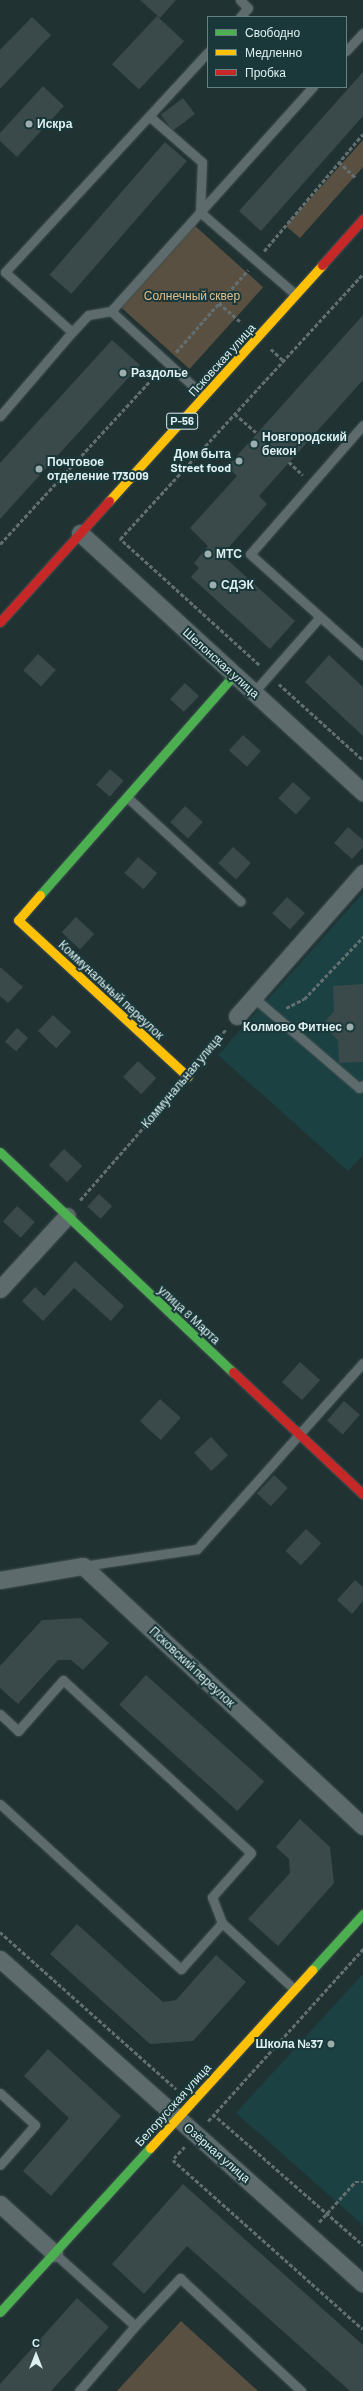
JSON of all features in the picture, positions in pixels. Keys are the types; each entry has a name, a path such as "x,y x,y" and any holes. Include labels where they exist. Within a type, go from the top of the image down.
{"street":[{"name":"Псковская улица","path":"0,622 205,397 363,219"},
{"name":"Шелонская улица","path":"80,533 363,792"},
{"path":"128,797 234,675"},
{"name":"Коммунальный переулок","path":"128,797 18,920 188,1077"},
{"path":"236,1016 363,873"},
{"name":"улица 8 Марта","path":"0,1152 363,1494"},
{"path":"0,1289 67,1216"},
{"path":"0,1580 83,1566"},
{"name":"Псковский переулок","path":"83,1566 363,1826"},
{"name":"Белорусская улица","path":"0,2312 363,1914"},
{"name":"Озёрная улица","path":"0,1959 363,2284"},
{"path":"0,2204 54,2253"}],"lane":[{"path":"240,0 248,8 241,16"},
{"path":"347,50 363,33"},
{"path":"72,332 2,270 207,53"},
{"path":"0,416 88,315 111,310 312,88"},
{"path":"148,116 202,162 200,212"},
{"path":"200,212 256,262 295,294"},
{"path":"111,310 205,397"},
{"path":"363,425 250,554 363,655"},
{"path":"254,692 320,617"},
{"path":"128,797 240,901"},
{"path":"253,997 359,1088 363,1085"},
{"path":"83,1566 197,1549 363,1362"},
{"path":"0,1714 18,1731 63,1680 251,1853 212,1897 222,1923 294,1989"},
{"path":"1,1807 181,1969 222,1923"},
{"path":"0,2093 36,2125 0,2165"},
{"path":"54,2253 135,2326"},
{"path":"79,2391 135,2326 180,2278 302,2391"}],"path":[{"path":"0,544 256,262 363,134"},
{"path":"339,162 356,178"},
{"path":"363,274 120,539 363,760"},
{"path":"235,414 257,433"},
{"path":"289,462 312,483"},
{"path":"273,1014 304,999 363,937"},
{"name":"Коммунальная улица","path":"67,1216 188,1077 236,1016"},
{"path":"363,1949 173,2160 363,2329"},
{"path":"308,2234 355,2182 363,2182"}],"shaded area":[{"path":"363,893 363,1155 348,1171 218,1055"},
{"name":"Школа №37","path":"363,1974 363,2225 236,2113"}],"green space":[{"path":"363,140 363,167 300,238 286,226"},
{"name":"Солнечный сквер","path":"194,225 263,287 190,369 120,307"},
{"path":"181,2321 258,2391 117,2391"}],"building":[{"path":"140,0 176,0 160,18"},
{"path":"157,16 184,41 139,90 112,64"},
{"path":"32,17 51,35 0,89 0,50"},
{"path":"363,72 363,116 261,231 239,211"},
{"path":"43,86 64,106 17,157 0,141 0,133"},
{"path":"183,98 195,114 173,131 161,115"},
{"path":"165,142 187,161 71,294 50,275"},
{"path":"363,315 363,380 259,496 267,504 222,555 295,621 270,649 191,577 199,568 194,563 208,546 190,528 237,476 227,467"},
{"path":"112,340 140,365 0,519 0,463"},
{"path":"38,654 56,670 41,686 23,670"},
{"path":"329,655 363,687 363,736 305,682"},
{"path":"185,683 199,696 184,712 170,699"},
{"path":"243,735 261,751 247,767 229,751"},
{"path":"110,769 124,781 110,797 96,785"},
{"path":"293,782 311,798 296,814 278,798"},
{"path":"185,806 203,822 188,838 170,822"},
{"path":"348,827 363,840 363,847 352,859 334,843"},
{"path":"233,847 251,863 236,879 218,863"},
{"path":"138,857 157,873 144,889 125,873"},
{"path":"287,897 305,913 290,929 272,913"},
{"path":"76,917 94,934 80,949 62,932"},
{"path":"0,967 23,987 8,1003 0,996"},
{"path":"363,984 363,1062 339,1063 338,1040 322,1025 334,1011 333,986"},
{"path":"53,1015 71,1032 56,1048 38,1031"},
{"path":"17,1028 28,1038 16,1051 5,1041"},
{"path":"138,1061 156,1078 141,1094 123,1077"},
{"path":"64,1149 82,1166 67,1182 49,1165"},
{"path":"99,1194 112,1206 101,1219 87,1206"},
{"path":"17,1206 35,1222 21,1238 3,1222"},
{"path":"75,1261 124,1306 111,1321 74,1288 43,1321 22,1301 35,1287 44,1296"},
{"path":"300,1362 320,1380 302,1400 282,1382"},
{"path":"160,1399 181,1418 161,1440 140,1421"},
{"path":"344,1401 360,1415 343,1434 327,1421"},
{"path":"211,1437 228,1455 211,1471 194,1453"},
{"path":"274,1475 288,1488 271,1506 257,1493"},
{"path":"306,1529 321,1543 301,1565 286,1551"},
{"path":"355,1580 363,1587 363,1601 352,1614 337,1600"},
{"path":"81,1618 109,1643 83,1670 71,1660 58,1660 18,1704 0,1688 0,1666 42,1620"},
{"path":"146,1675 264,1781 237,1811 119,1705"},
{"path":"300,1819 330,1847 334,1883 278,1946 248,1919 290,1873 289,1859 276,1847"},
{"path":"77,1924 163,2002 176,2000 216,1955 246,1982 193,2041 150,2044 50,1954"},
{"path":"48,2049 121,2116 51,2196 23,2171 69,2118 24,2076"},
{"path":"183,2184 363,2345 363,2391 350,2391 187,2246 144,2294 112,2264"},
{"path":"77,2298 109,2327 51,2391 0,2391 0,2384"}],"traffic: fast":[{"path":"40,895 234,675"},
{"path":"0,1152 233,1372"},
{"path":"312,1970 363,1914"},
{"path":"0,2312 150,2148"}],"traffic: slow":[{"path":"109,501 322,265"},
{"path":"40,895 18,920 188,1077"},
{"path":"150,2148 312,1970"}],"traffic: jam":[{"path":"322,265 363,219"},
{"path":"0,622 109,501"},
{"path":"233,1372 363,1494"}],"place":[{"name":"Искра","path":"29,124"},
{"name":"Раздолье","path":"123,373"},
{"name":"Новгородский бекон","path":"254,444"},
{"name":"Дом быта Street food","path":"239,461"},
{"name":"Почтовое отделение 173009","path":"39,469"},
{"name":"МТС","path":"208,554"},
{"name":"СДЭК","path":"213,585"},
{"name":"Колмово Фитнес","path":"350,1027"},
{"name":"Школа №37","path":"331,2044"}]}
